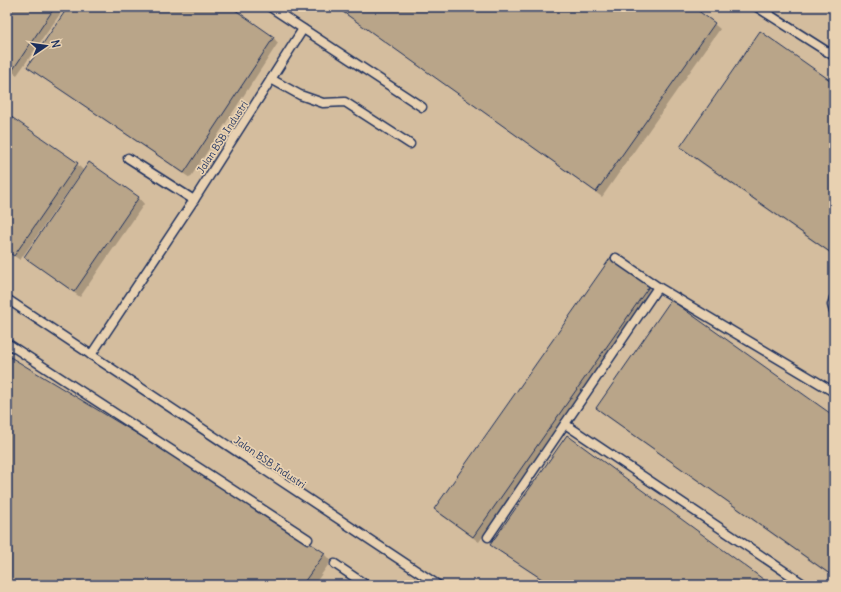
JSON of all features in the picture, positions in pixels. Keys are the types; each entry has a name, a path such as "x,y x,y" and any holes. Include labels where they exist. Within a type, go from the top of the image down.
{"lane":[{"path":"270,7 422,107"},
{"path":"757,7 834,56"},
{"name":"Jalan BSB Industri","path":"91,355 194,200 303,29"},
{"path":"271,78 300,95 324,103 344,102 410,144"},
{"path":"128,158 194,200"},
{"path":"616,258 658,287 834,392"},
{"path":"488,537 658,287"},
{"path":"834,298 832,305 834,312"},
{"name":"Jalan BSB Industri","path":"7,300 438,585"},
{"path":"7,343 308,539"},
{"path":"565,424 805,585"},
{"path":"335,564 366,585"}],"shaded area":[{"path":"7,7 834,7 834,585 7,585"}],"building":[{"path":"7,7 55,7 12,71 7,67"},
{"path":"68,7 231,7 274,37 184,173 27,67"},
{"path":"336,7 693,7 715,23 596,192"},
{"path":"760,31 834,83 834,255 680,147"},
{"path":"7,114 78,163 14,256 7,251"},
{"path":"89,162 139,197 74,292 24,257"},
{"path":"611,257 650,285 473,537 434,509"},
{"path":"671,300 834,416 834,577 596,408"},
{"path":"7,355 215,481 325,553 302,585 7,585"},
{"path":"567,435 771,585 551,585 490,545"}]}
